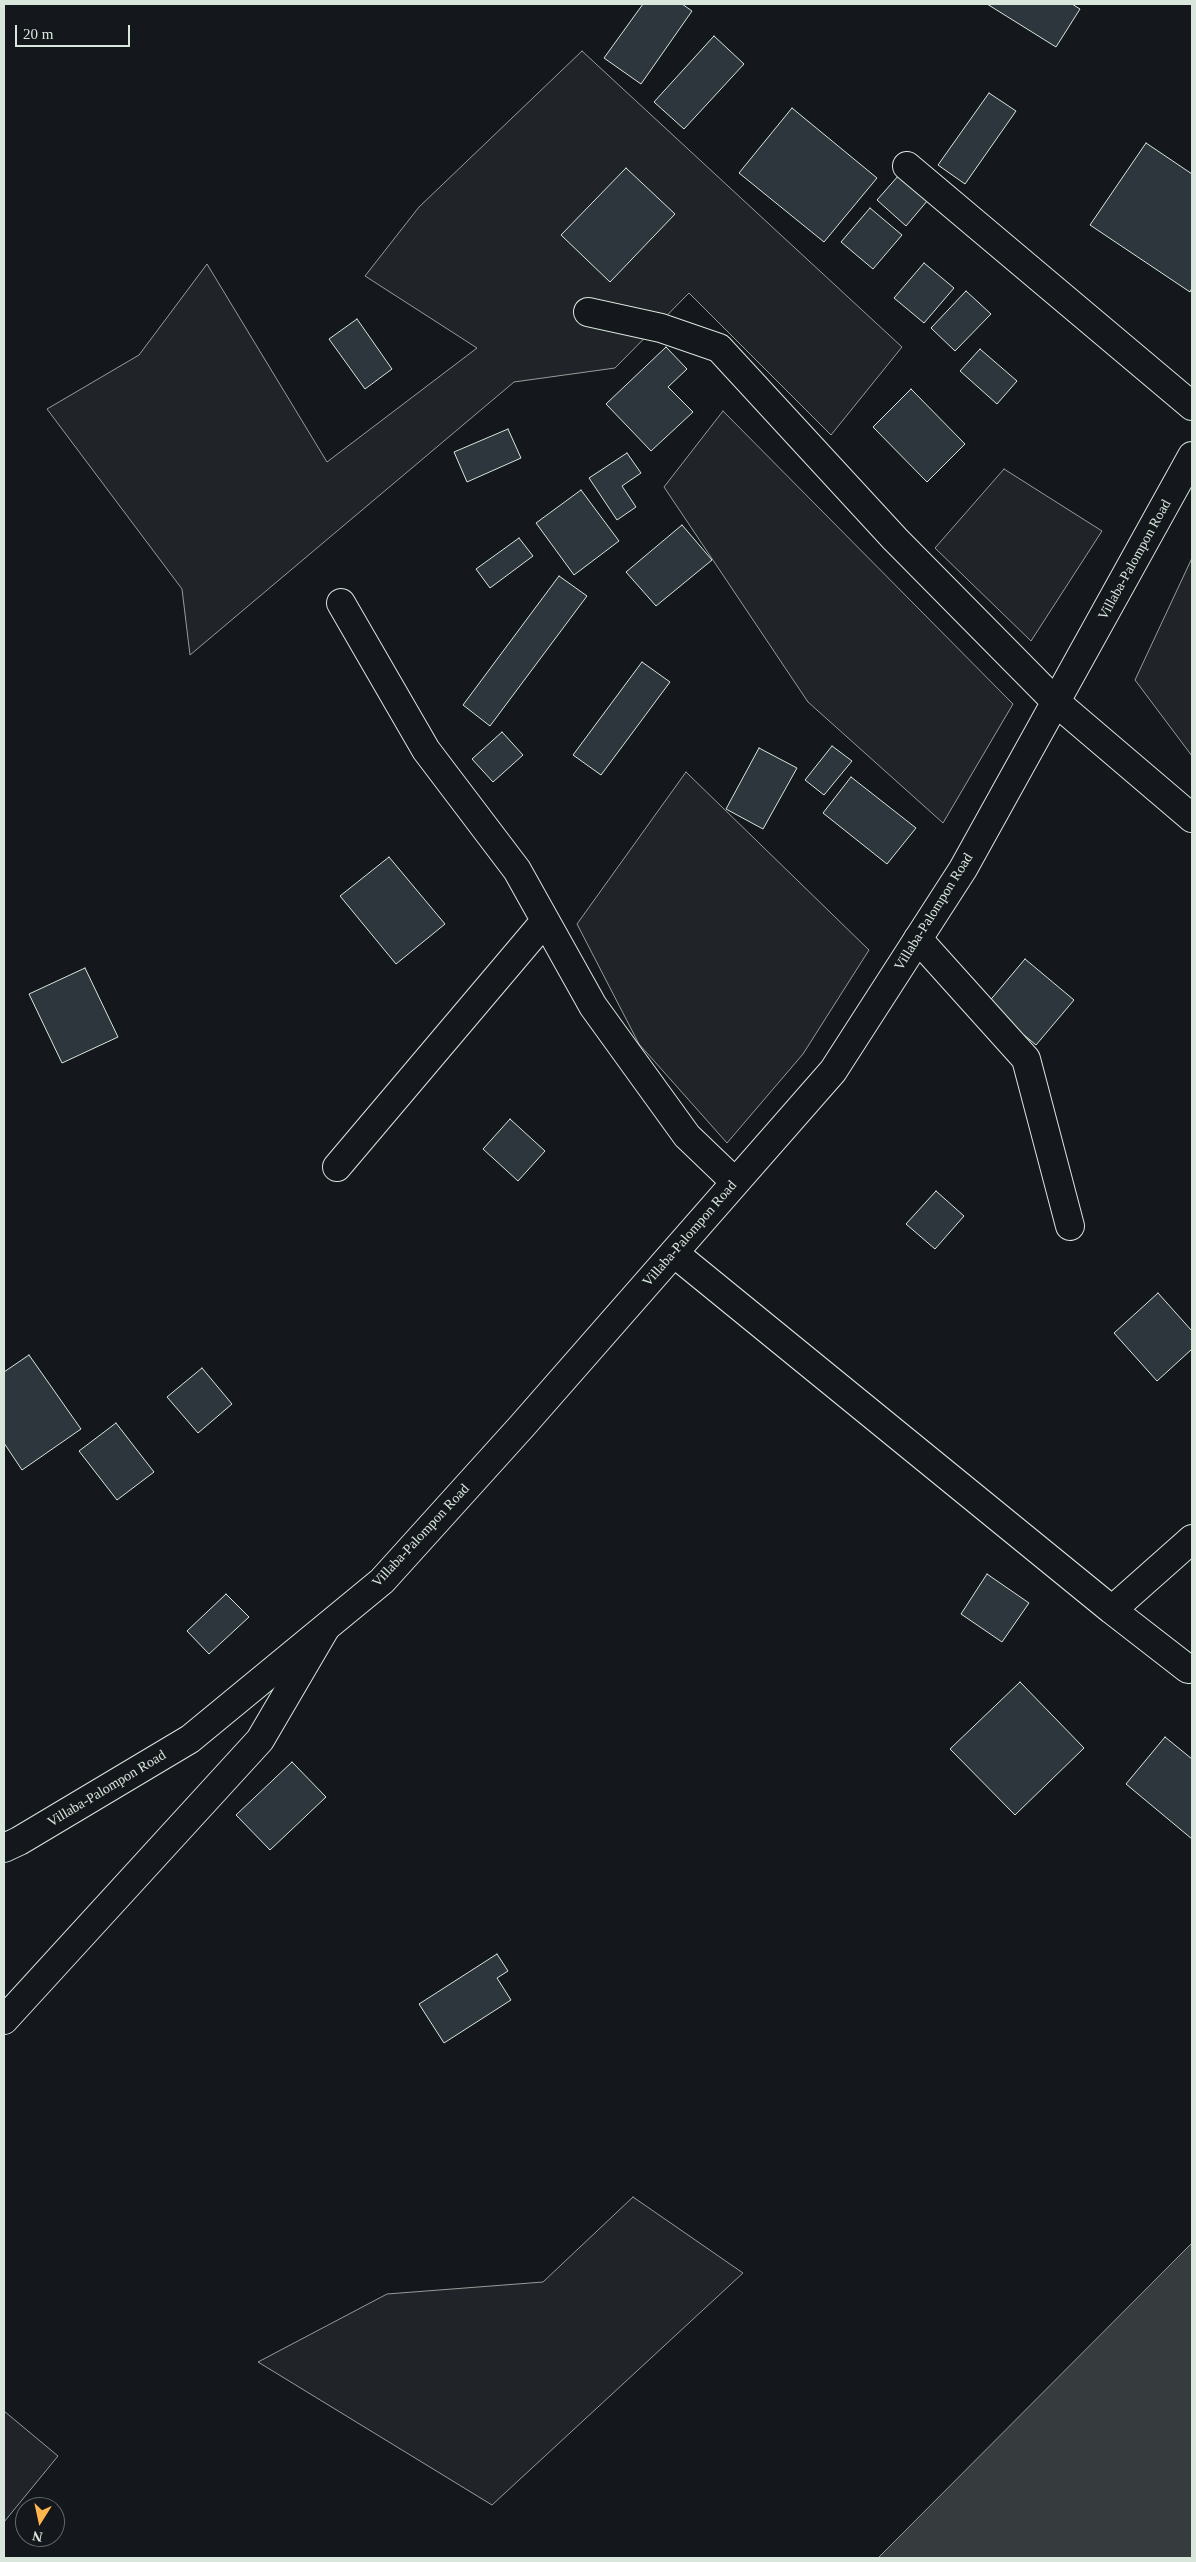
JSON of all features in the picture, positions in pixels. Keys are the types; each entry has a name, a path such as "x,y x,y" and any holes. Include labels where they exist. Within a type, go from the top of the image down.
{"street":[{"path":"907,166 1192,406"},
{"path":"588,312 661,328 719,348 894,540 1056,703 1192,818"},
{"name":"Villaba-Palompon Road","path":"4,1848 28,1836 190,1739 382,1581 522,1426 833,1070 963,869 1192,456"},
{"path":"341,603 426,750 517,870 593,1006 688,1136 735,1182"},
{"path":"337,1166 545,921"},
{"path":"918,939 1026,1059 1070,1226"},
{"path":"674,1252 1112,1610 1188,1669"},
{"path":"1112,1610 1192,1539"},
{"path":"4,2020 260,1740 326,1627"}],"shaded area":[{"path":"582,51 902,347 831,435 689,293 615,368 514,382 190,655 182,589 47,409 139,355 207,264 327,462 477,348 365,276 419,207"},
{"path":"723,411 1013,704 943,823 808,702 664,487"},
{"path":"1004,469 1102,531 1031,641 935,548"},
{"path":"1192,558 1192,756 1135,680"},
{"path":"686,772 869,950 803,1054 727,1143 639,1044 577,924"},
{"path":"633,2197 743,2273 492,2505 258,2362 387,2294 543,2282"},
{"path":"1192,2243 1192,2558 878,2558"},
{"path":"4,2411 58,2456 24,2497 15,2497 15,2509 4,2522"}],"building":[{"path":"643,4 682,4 692,11 641,84 604,58"},
{"path":"987,4 1072,4 1080,9 1056,47"},
{"path":"714,36 744,64 684,129 654,102"},
{"path":"989,93 1016,111 965,184 938,165"},
{"path":"792,108 877,178 824,242 739,173"},
{"path":"1146,143 1192,174 1192,288 1190,292 1090,225"},
{"path":"626,168 675,214 610,282 561,235"},
{"path":"899,175 928,200 906,226 877,200"},
{"path":"870,208 902,235 873,269 841,242"},
{"path":"924,263 954,288 924,323 894,298"},
{"path":"966,291 991,314 955,351 931,328"},
{"path":"357,319 392,369 365,389 329,339"},
{"path":"666,347 687,369 668,387 693,412 651,451 606,404"},
{"path":"980,349 1017,381 997,404 960,371"},
{"path":"911,389 965,444 927,482 873,427"},
{"path":"508,429 521,458 467,482 454,452"},
{"path":"627,453 641,473 622,486 636,507 617,520 589,478"},
{"path":"581,490 619,541 574,575 536,523"},
{"path":"682,525 712,560 656,606 626,572"},
{"path":"519,538 533,556 490,588 476,569"},
{"path":"559,576 587,596 490,726 463,705"},
{"path":"642,662 670,682 601,775 573,755"},
{"path":"502,732 523,755 493,782 472,759"},
{"path":"832,746 852,761 824,795 805,780"},
{"path":"759,748 797,768 763,829 726,809"},
{"path":"851,777 916,828 887,864 823,813"},
{"path":"389,857 445,924 396,964 340,896"},
{"path":"1025,959 1074,1000 1036,1045 987,1004"},
{"path":"85,968 118,1037 62,1063 29,994"},
{"path":"510,1119 545,1151 518,1181 483,1149"},
{"path":"936,1191 964,1216 935,1249 906,1224"},
{"path":"1158,1293 1192,1331 1192,1349 1157,1381 1114,1333"},
{"path":"29,1355 81,1429 22,1470 4,1443 4,1372"},
{"path":"202,1368 232,1404 198,1433 167,1397"},
{"path":"116,1423 154,1472 117,1500 79,1451"},
{"path":"987,1574 1029,1603 1002,1642 961,1614"},
{"path":"226,1594 249,1617 209,1654 187,1631"},
{"path":"1020,1682 1084,1748 1015,1815 950,1749"},
{"path":"1165,1737 1192,1759 1192,1839 1126,1784"},
{"path":"292,1762 326,1797 270,1850 236,1815"},
{"path":"497,1954 508,1971 497,1978 511,2000 444,2043 419,2004"}]}
